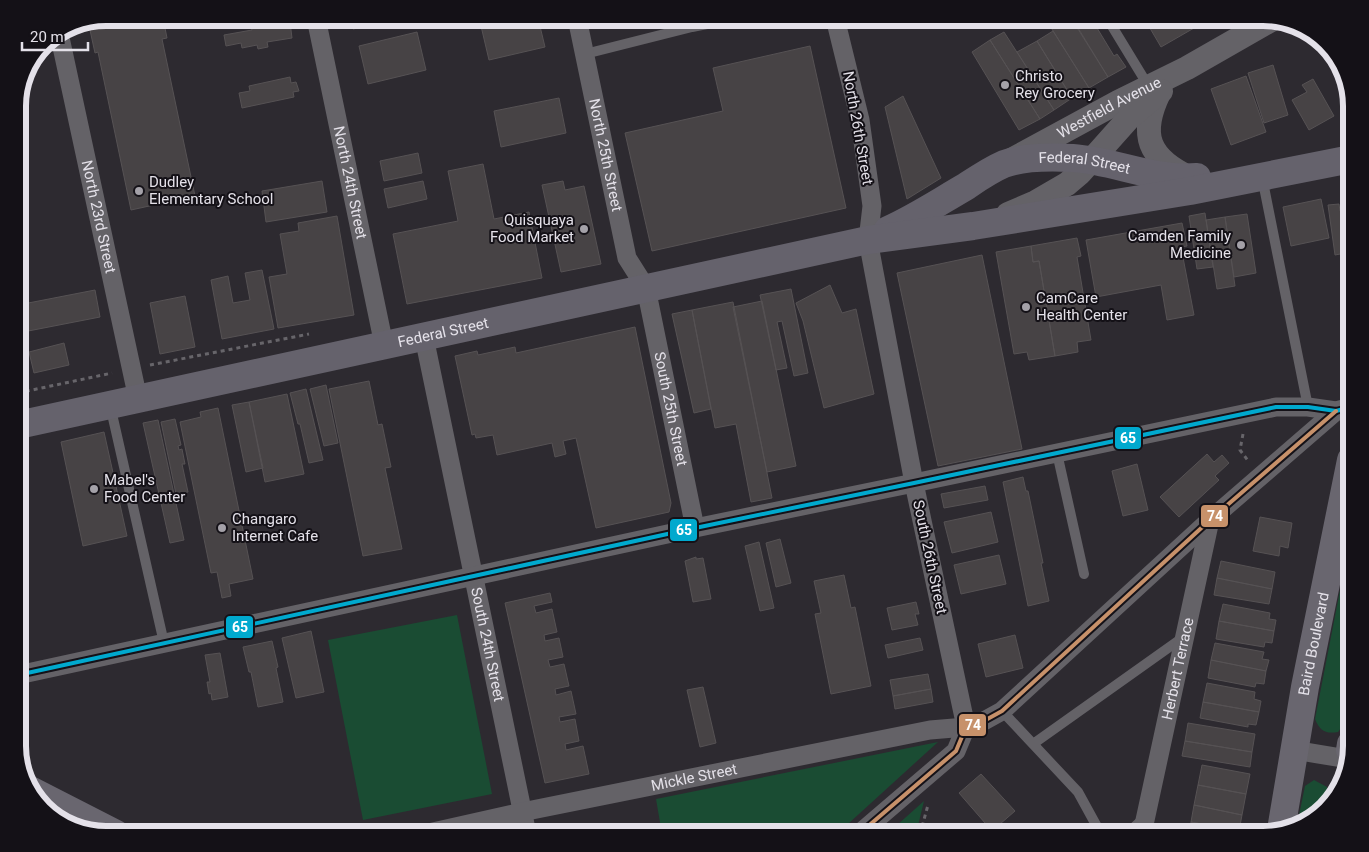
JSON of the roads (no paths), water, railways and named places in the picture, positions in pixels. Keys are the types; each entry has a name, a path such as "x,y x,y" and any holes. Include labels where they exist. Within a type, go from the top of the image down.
{"main road":[{"name":"Federal Street","path":"868,240 913,218 1006,163 1044,158 1074,158 1146,174 1183,178 1318,164"},
{"name":"Federal Street","path":"26,423 868,240 973,226 1190,190 1343,160"},
{"name":"Baird Boulevard","path":"1282,823 1305,687 1343,503"},
{"path":"61,811 93,824"}],"street":[{"name":"North 24th Street","path":"318,26 384,345"},
{"name":"North 25th Street","path":"579,26 627,258 646,288"},
{"name":"North 26th Street","path":"837,26 860,120 872,206 868,240"},
{"name":"Westfield Avenue","path":"1006,163 1154,90 1187,68 1260,26"},
{"name":"North 23rd Street","path":"61,41 138,399"},
{"name":"Westfield Avenue","path":"973,226 1015,212 1067,184 1154,90"},
{"path":"1154,90 1149,117 1150,140 1166,165 1190,178"},
{"name":"South 26th Street","path":"868,240 914,484 966,727"},
{"name":"South 25th Street","path":"646,288 695,528"},
{"name":"South 24th Street","path":"424,337 525,826"},
{"path":"26,673 474,575 1276,407 1343,409"},
{"name":"Mickle Street","path":"460,826 930,730 966,727 982,722 1002,711 1210,520 1343,410"},
{"name":"Herbert Terrace","path":"1143,826 1210,520"},
{"path":"868,826 956,751 966,727"},
{"path":"1294,750 1342,758"}],"lane":[{"path":"585,54 692,26"},
{"path":"1113,26 1154,90"},
{"path":"1262,176 1308,407"},
{"path":"110,405 164,643"},
{"path":"1057,453 1084,574"},
{"path":"1033,744 1185,635"},
{"path":"1002,711 1078,792 1097,826"}],"place":[{"name":"Christo Rey Grocery","path":"1005,85"},
{"name":"Dudley Elementary School","path":"139,191"},
{"name":"Quisquaya Food Market","path":"584,229"},
{"name":"Camden Family Medicine","path":"1241,245"},
{"name":"CamCare Health Center","path":"1026,307"},
{"name":"Mabel's Food Center","path":"94,489"},
{"name":"Changaro Internet Cafe","path":"222,528"}]}
